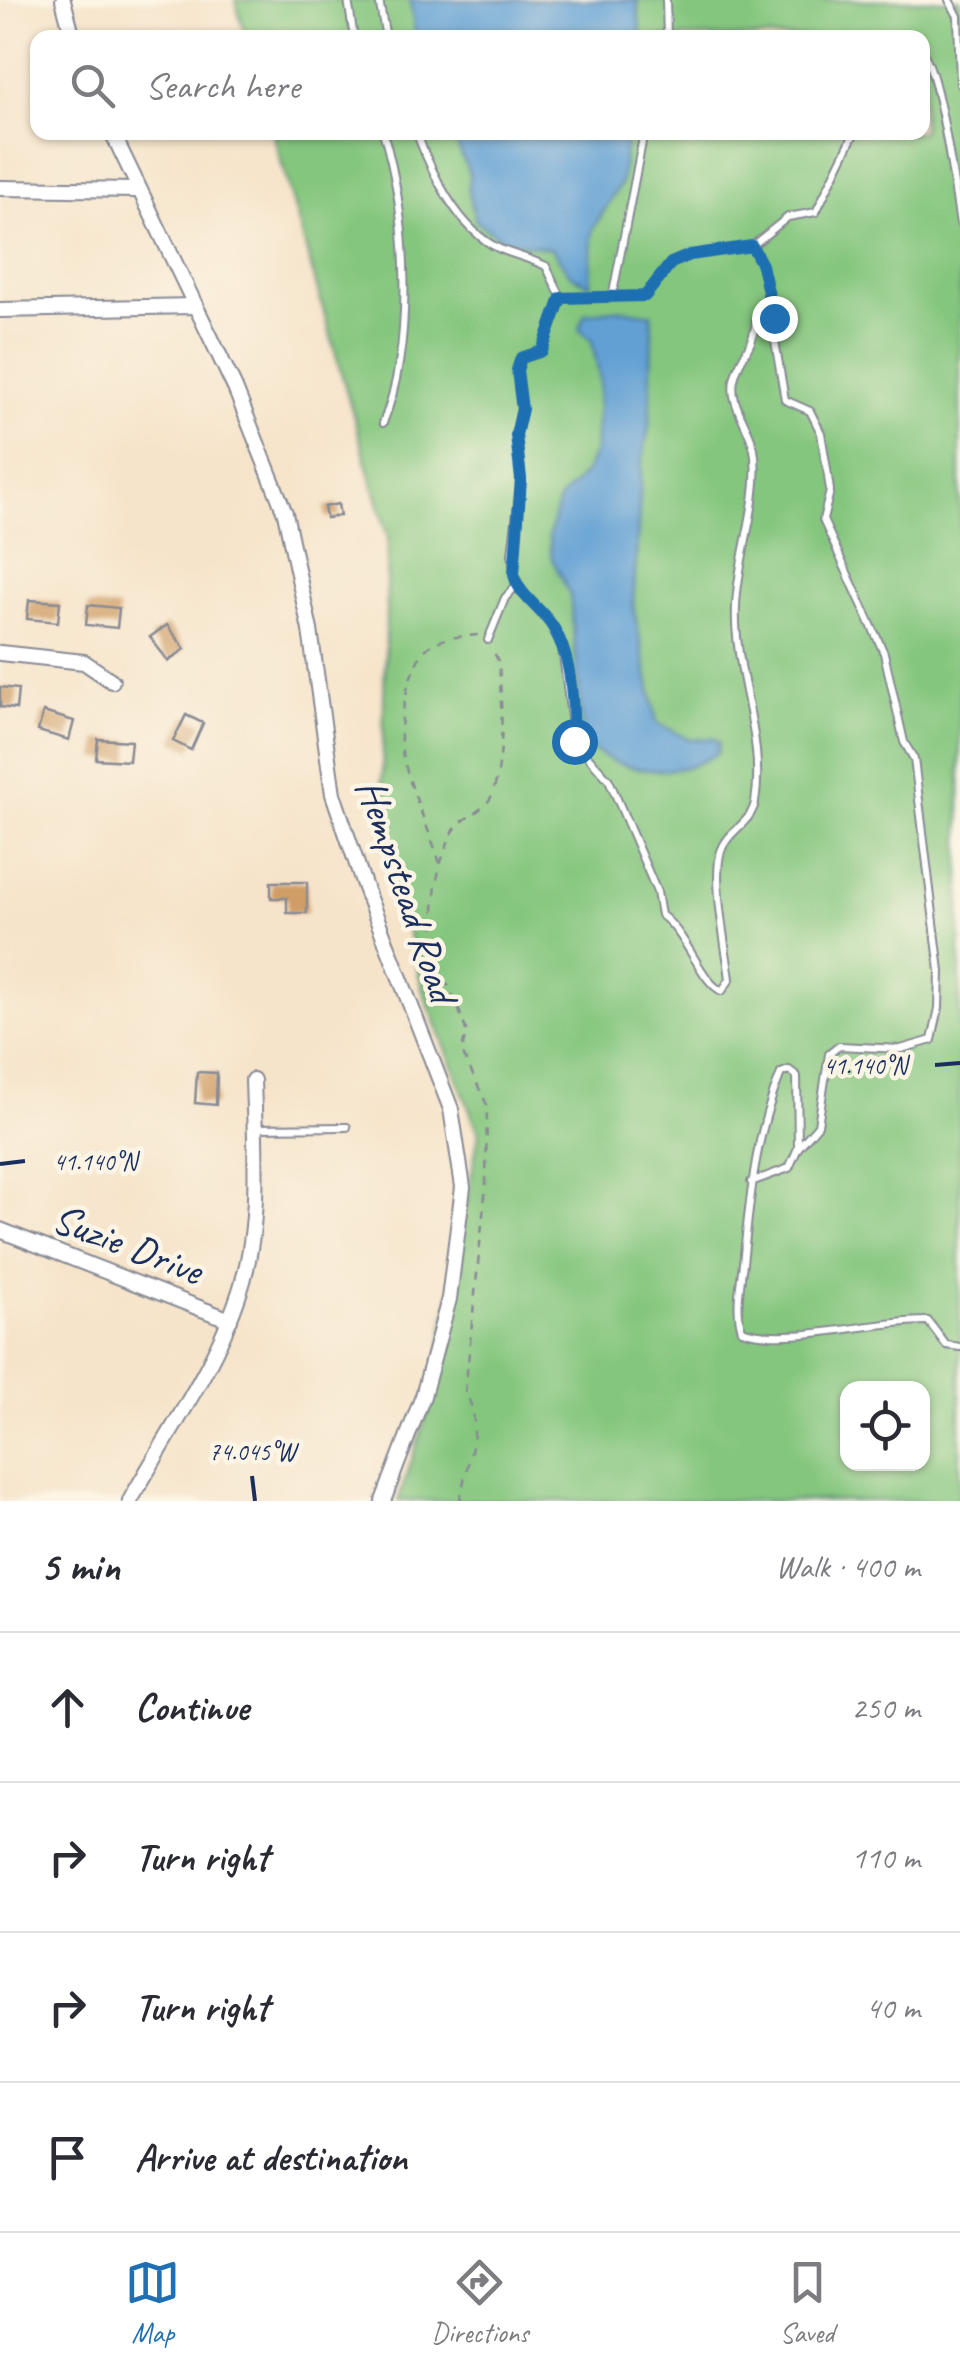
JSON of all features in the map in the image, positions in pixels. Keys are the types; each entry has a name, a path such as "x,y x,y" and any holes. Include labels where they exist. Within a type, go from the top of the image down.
{"street":[{"path":"63,0 71,30"},
{"name":"Hempstead Road","path":"115,140 136,190 235,388 285,513 310,630 333,794 364,888 452,1108 464,1187 448,1299 424,1396 384,1501"},
{"path":"0,188 136,190"},
{"path":"0,310 194,306"},
{"path":"0,653 84,662 112,681"},
{"path":"130,1501 230,1320 244,1276 255,1187 253,1080"},
{"name":"Suzie Drive","path":"0,1230 230,1320"}],"lane":[{"path":"348,0 353,30"},
{"path":"370,0 379,4 384,30"},
{"path":"666,0 667,30"},
{"path":"954,2 960,84"},
{"path":"930,68 947,136 960,224"},
{"path":"382,423 401,367 404,266 400,188 386,140"},
{"path":"420,140 442,188 476,232 498,248 546,266 561,298 542,351 521,358 517,370 522,409 516,435 522,456 512,554 516,586 552,624 562,647 574,741 609,780 657,892 660,915 687,940 716,990 726,990 730,978 721,930 720,855 726,840 749,818 755,804 756,775 735,608 742,540 752,506 755,454 733,390 752,338 757,310 767,302"},
{"path":"612,293 642,140"},
{"path":"561,298 596,299 612,293 645,296 671,263 690,255 752,246 788,217 816,212 851,140"},
{"path":"750,1182 790,1168 798,1148 818,1125 829,1054 839,1046 902,1049 932,1040 940,1008 940,971 919,823 917,770 904,742 884,654 823,520 830,491 821,433 810,411 785,400 762,265 752,246"},
{"path":"488,640 505,598 516,586"},
{"path":"798,1148 797,1076 789,1070 781,1073 776,1083 756,1144 739,1301 742,1330 760,1337 889,1320 928,1321 946,1345 960,1347"},
{"path":"254,1128 347,1127"}],"path":[{"path":"440,863 402,749 411,671 433,643 479,635 488,640 499,662 498,775 490,801 454,829 440,863 434,912 439,978 448,986 459,1010 466,1030 462,1052 487,1105 486,1186 465,1392 476,1419 460,1501"}],"green space":[{"path":"235,0 960,0 960,1501 398,1501 431,1402 479,1133 423,991 381,823 388,537 275,140 930,140 930,30 244,30"}],"water":[{"path":"410,0 637,0 640,30 415,30"},
{"path":"455,140 626,140 621,183 592,230 590,285 570,274 552,249 503,240 476,221 468,190 470,175"},
{"path":"622,309 651,314 650,421 642,462 633,605 657,723 691,740 713,738 719,743 717,753 701,762 666,770 630,767 584,742 570,595 552,558 549,536 559,500 585,473 595,452 600,380 592,341 579,329 585,314"}],"building":[{"path":"338,504 340,516 326,518 324,507"},
{"path":"29,600 60,602 58,622 27,619"},
{"path":"88,605 119,608 117,628 86,625"},
{"path":"167,625 185,649 168,661 150,637"},
{"path":"0,687 18,689 16,709 0,707"},
{"path":"43,712 74,721 69,740 38,731"},
{"path":"186,715 203,723 191,750 173,741"},
{"path":"98,739 131,741 129,761 96,759"},
{"path":"271,882 307,882 307,913 287,913 287,898 271,898"},
{"path":"197,1072 217,1073 216,1105 195,1103"}],"route":[{"path":"574,741 562,647 552,624 516,586 514,574 512,554 522,456 516,435 522,409 517,370 521,358 542,351 561,298 596,299 612,293 645,296 671,263 729,247 752,246 762,265 767,302 774,318"}]}
